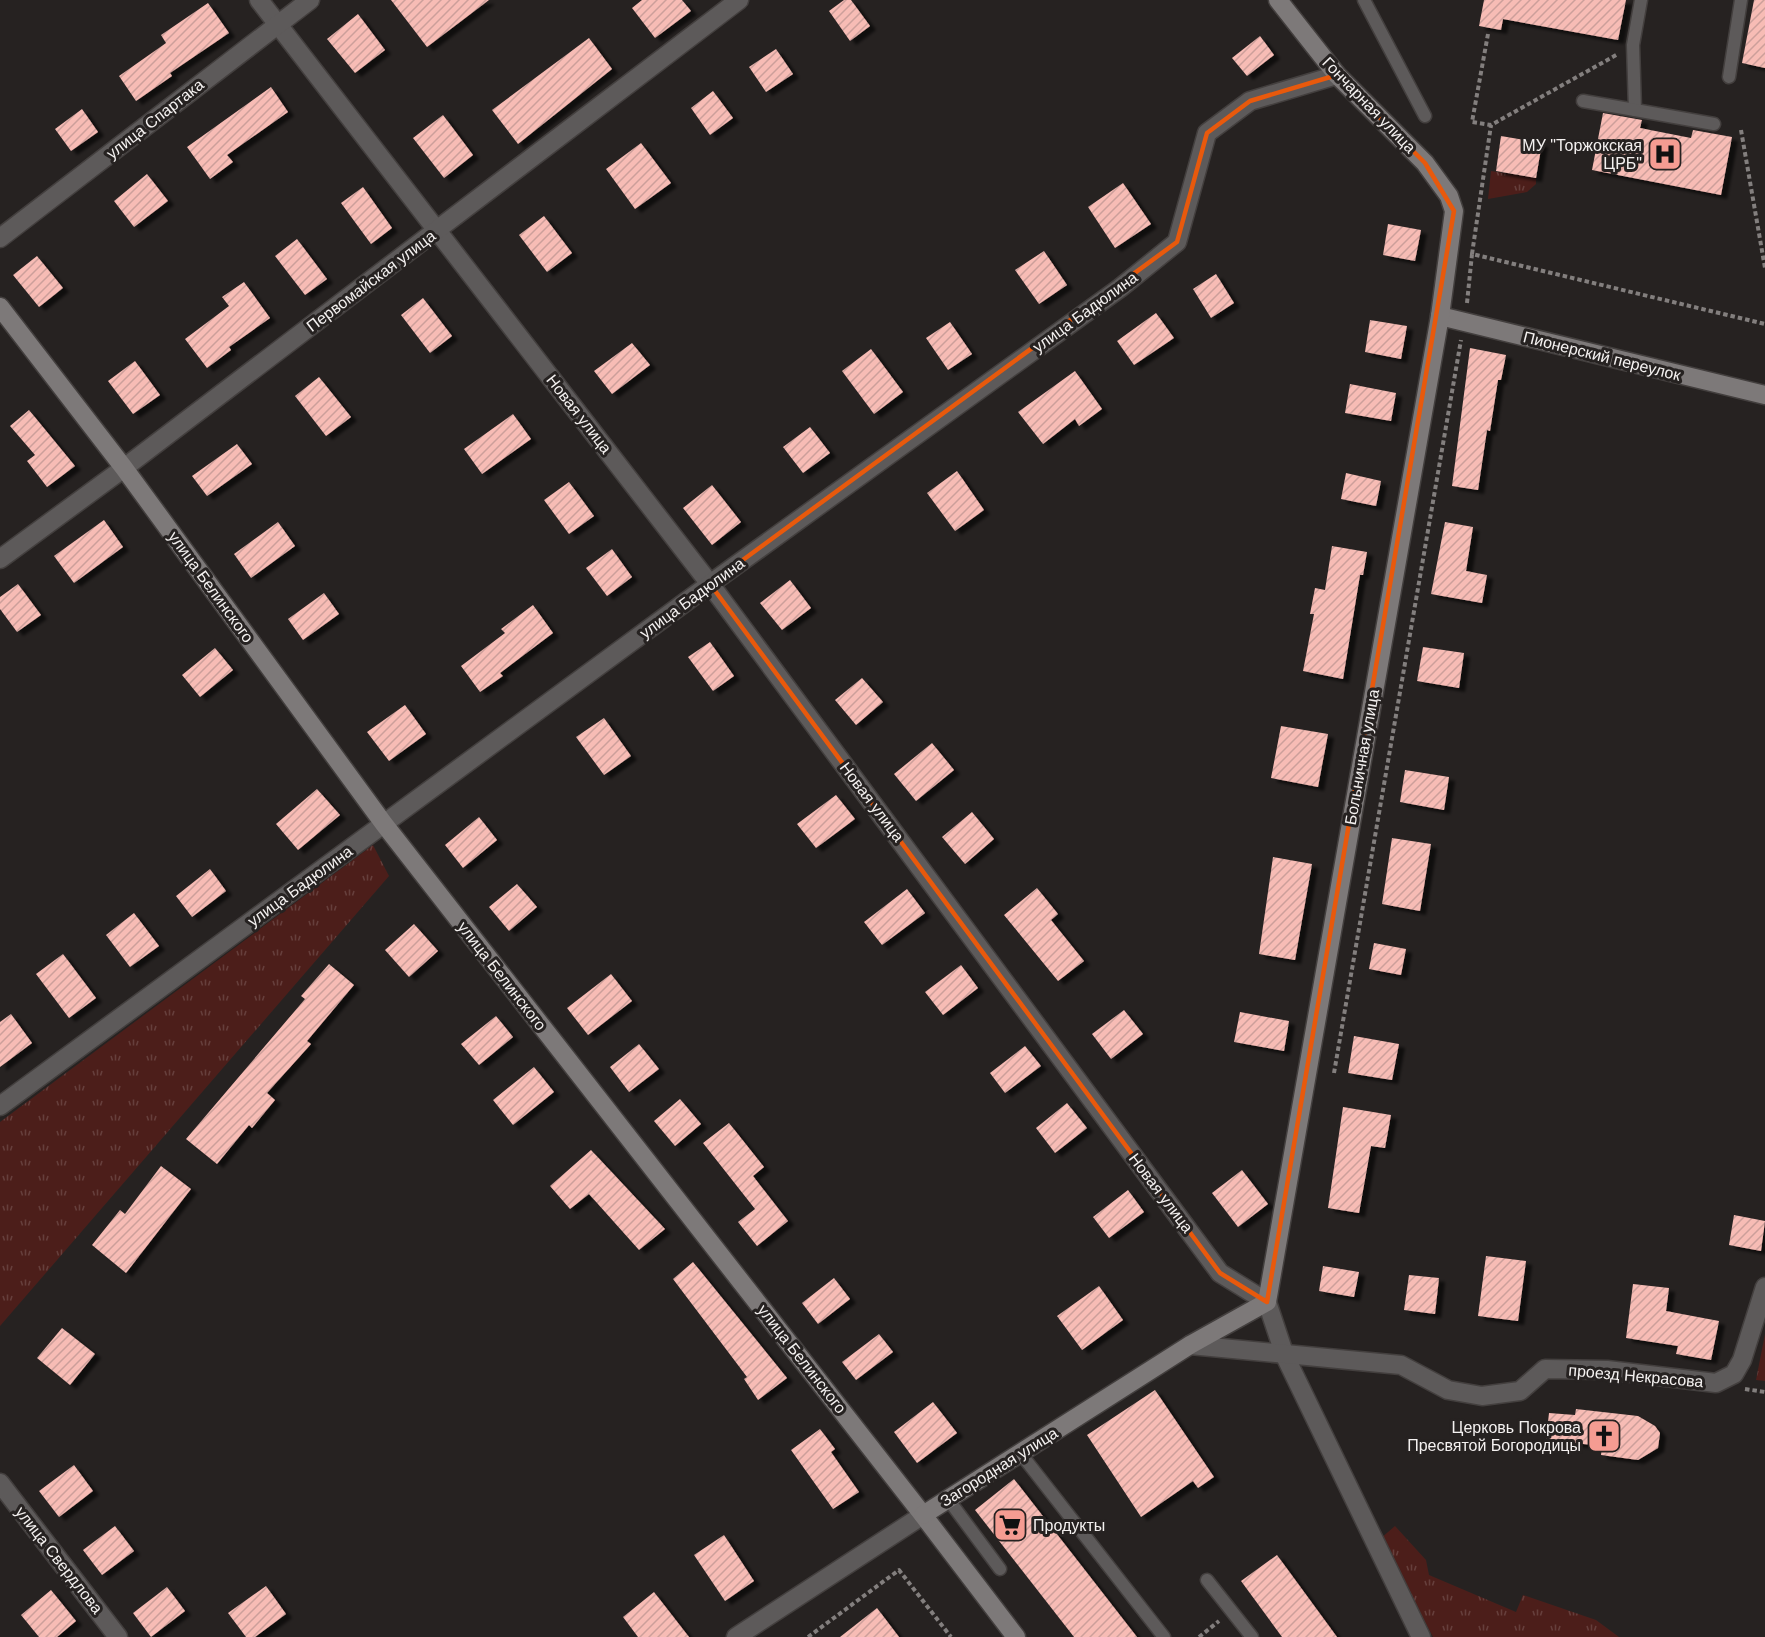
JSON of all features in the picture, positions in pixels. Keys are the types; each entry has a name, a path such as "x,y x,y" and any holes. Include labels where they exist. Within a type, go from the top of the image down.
{"street":[{"name":"Новая улица","path":"259,0 710,584 1220,1273 1267,1302"},
{"name":"улица Спартака","path":"0,238 310,0"},
{"name":"Первомайская улица","path":"0,559 124,468 739,0"},
{"name":"Гончарная улица","path":"1278,0 1337,75 1425,163 1439,180 1454,211"},
{"name":"улица Бадюлина","path":"0,1106 710,584 1120,288 1177,242 1207,133 1250,101 1337,75"},
{"name":"Больничная улица","path":"1267,1302 1440,316 1454,211"},
{"name":"улица Белинского","path":"0,307 124,468 384,824 1016,1637"},
{"name":"Пионерский переулок","path":"1440,316 1765,395"},
{"name":"проезд Некрасова","path":"1190,1345 1285,1356 1401,1365 1448,1390 1482,1396 1520,1391 1545,1369 1607,1370 1716,1383 1734,1374 1742,1360 1765,1287"},
{"name":"Загородная улица","path":"739,1636 923,1515 1190,1345 1267,1302"},
{"path":"1267,1302 1285,1356 1421,1637"},
{"name":"улица Свердлова","path":"0,1483 118,1637"}],"lane":[{"path":"1364,0 1425,116"},
{"path":"1635,110 1634,45 1641,0"},
{"path":"1729,77 1741,0"},
{"path":"1583,102 1714,124"},
{"path":"1021,1454 1164,1637"},
{"path":"948,1499 1000,1569"},
{"path":"1207,1580 1252,1637"}],"path":[{"path":"1488,34 1472,122 1491,125 1634,45"},
{"path":"1334,1073 1465,322 1472,254 1491,125"},
{"path":"1741,130 1765,268"},
{"path":"1472,254 1765,324"},
{"path":"807,1637 899,1570 951,1637"},
{"path":"1199,1637 1232,1612"}],"highlighted area":[{"path":"1337,75 1425,163 1454,211 1267,1302 1220,1273 710,584 1177,242 1207,133 1250,101"}],"green space":[{"path":"1491,171 1536,178 1536,184 1527,192 1488,199"},
{"path":"373,845 389,876 0,1326 0,1122"},
{"path":"1765,1334 1765,1381 1756,1380"},
{"path":"1395,1526 1426,1560 1429,1575 1516,1612 1523,1595 1596,1620 1619,1637 1433,1637 1380,1539"}],"building":[{"path":"391,0 489,0 427,47"},
{"path":"642,0 682,0 691,11 655,38 632,8"},
{"path":"844,0 851,0 870,26 850,41 829,11"},
{"path":"1484,0 1626,0 1618,40 1503,19 1501,30 1479,26"},
{"path":"1754,0 1765,0 1765,68 1742,63"},
{"path":"208,3 229,33 170,73 172,76 136,101 119,76 166,43 161,35"},
{"path":"358,14 385,50 355,73 327,39"},
{"path":"1260,36 1274,55 1247,76 1232,58"},
{"path":"589,38 612,69 518,144 492,110"},
{"path":"776,49 793,74 766,92 749,67"},
{"path":"271,87 288,112 227,155 233,162 210,179 187,147"},
{"path":"713,91 733,118 710,135 691,108"},
{"path":"82,109 98,132 71,151 55,129"},
{"path":"1603,113 1642,120 1640,128 1691,138 1693,130 1732,137 1721,195 1592,170"},
{"path":"443,115 473,155 444,178 413,138"},
{"path":"1501,136 1542,143 1536,178 1496,171"},
{"path":"641,143 671,183 635,209 606,169"},
{"path":"147,174 168,201 134,227 114,201"},
{"path":"1123,183 1151,224 1115,248 1088,207"},
{"path":"363,187 392,228 371,244 341,203"},
{"path":"544,216 572,253 547,272 519,235"},
{"path":"1388,224 1421,230 1415,261 1383,255"},
{"path":"297,239 327,279 305,295 275,256"},
{"path":"1044,251 1067,285 1039,304 1015,270"},
{"path":"37,256 63,288 39,307 13,275"},
{"path":"1216,274 1234,303 1211,318 1193,289"},
{"path":"244,282 270,318 229,347 231,350 207,368 185,339 229,306 222,297"},
{"path":"423,298 452,336 430,353 401,315"},
{"path":"1156,313 1174,338 1134,365 1117,341"},
{"path":"1370,320 1407,326 1401,359 1365,352"},
{"path":"950,322 972,354 948,370 926,338"},
{"path":"632,343 650,365 612,394 594,371"},
{"path":"1470,348 1506,355 1501,380 1498,380 1490,431 1487,430 1478,490 1452,486"},
{"path":"871,349 903,392 874,414 842,371"},
{"path":"135,361 160,395 133,414 108,381"},
{"path":"1075,371 1102,409 1079,426 1075,419 1043,444 1018,412"},
{"path":"319,377 351,417 326,436 295,396"},
{"path":"1350,384 1396,393 1391,421 1345,413"},
{"path":"29,410 75,466 47,487 27,461 35,455 10,426"},
{"path":"513,414 531,439 482,474 464,449"},
{"path":"810,427 830,453 803,473 783,447"},
{"path":"237,444 252,464 207,496 192,476"},
{"path":"957,471 984,510 955,531 927,493"},
{"path":"1346,473 1381,481 1376,506 1341,499"},
{"path":"569,482 594,516 569,534 544,500"},
{"path":"712,485 741,522 712,545 683,508"},
{"path":"104,520 123,547 74,583 54,556"},
{"path":"278,522 295,546 251,578 234,554"},
{"path":"1445,522 1473,527 1466,571 1487,575 1482,603 1431,594"},
{"path":"1332,546 1367,552 1363,575 1360,575 1343,679 1303,671 1314,614 1310,614 1315,588 1325,590"},
{"path":"612,549 632,577 607,596 586,568"},
{"path":"790,580 811,608 782,630 760,603"},
{"path":"18,584 41,615 17,632 0,609 0,597"},
{"path":"324,593 339,614 303,640 288,619"},
{"path":"533,605 553,633 500,673 503,676 480,692 461,666 505,633 501,629"},
{"path":"710,642 734,676 713,691 688,657"},
{"path":"1423,647 1464,653 1459,688 1417,681"},
{"path":"215,648 233,670 200,697 182,675"},
{"path":"862,678 883,702 856,725 835,700"},
{"path":"405,705 426,734 389,761 367,732"},
{"path":"604,718 631,756 604,775 576,737"},
{"path":"1281,726 1328,734 1318,787 1271,778"},
{"path":"932,743 954,770 916,801 894,774"},
{"path":"1405,770 1449,777 1444,810 1400,802"},
{"path":"317,789 340,815 298,850 276,824"},
{"path":"836,795 855,819 816,848 797,824"},
{"path":"972,812 994,839 965,864 942,837"},
{"path":"479,817 497,840 463,868 445,845"},
{"path":"1392,838 1431,844 1420,911 1382,904"},
{"path":"1273,857 1312,864 1295,960 1259,954"},
{"path":"210,869 226,891 192,917 176,896"},
{"path":"517,884 537,907 509,931 489,907"},
{"path":"1037,888 1058,914 1051,920 1084,961 1058,981 1004,915"},
{"path":"907,889 925,913 882,945 864,922"},
{"path":"134,913 159,946 130,967 106,935"},
{"path":"414,924 438,951 409,977 385,950"},
{"path":"1374,943 1406,949 1401,975 1369,969"},
{"path":"63,954 96,998 69,1018 36,974"},
{"path":"329,964 354,985 307,1041 311,1044 267,1093 275,1100 252,1128 249,1125 217,1164 186,1139 305,999 301,996"},
{"path":"961,965 978,988 943,1015 925,992"},
{"path":"611,974 632,1001 588,1035 567,1008"},
{"path":"1124,1010 1143,1034 1111,1059 1092,1034"},
{"path":"1240,1012 1289,1021 1284,1051 1234,1042"},
{"path":"11,1014 32,1043 0,1067 0,1022"},
{"path":"496,1016 513,1037 479,1065 461,1044"},
{"path":"1354,1036 1399,1044 1392,1080 1348,1073"},
{"path":"639,1044 659,1069 629,1092 610,1067"},
{"path":"1025,1046 1041,1066 1005,1093 990,1073"},
{"path":"534,1067 554,1092 513,1125 493,1100"},
{"path":"680,1099 701,1124 675,1146 654,1121"},
{"path":"1067,1103 1087,1128 1055,1153 1036,1128"},
{"path":"1343,1107 1391,1115 1385,1148 1371,1146 1359,1213 1328,1208"},
{"path":"729,1123 764,1167 753,1176 788,1221 757,1246 738,1222 755,1209 703,1143"},
{"path":"591,1150 665,1229 639,1250 589,1194 570,1209 550,1186"},
{"path":"161,1166 191,1189 126,1273 92,1245 120,1210 125,1214"},
{"path":"1242,1170 1268,1204 1238,1227 1212,1193"},
{"path":"1128,1190 1144,1212 1109,1238 1093,1217"},
{"path":"1734,1215 1765,1221 1761,1251 1729,1245"},
{"path":"1486,1256 1526,1261 1518,1321 1478,1316"},
{"path":"693,1262 787,1378 758,1400 744,1379 747,1377 673,1279"},
{"path":"1323,1266 1359,1272 1354,1297 1319,1291"},
{"path":"1409,1275 1439,1278 1435,1314 1404,1310"},
{"path":"834,1278 850,1299 818,1324 802,1303"},
{"path":"1633,1284 1669,1288 1666,1311 1719,1321 1711,1360 1676,1354 1678,1346 1626,1338"},
{"path":"1099,1286 1123,1320 1082,1350 1057,1316"},
{"path":"62,1328 95,1354 70,1385 37,1358"},
{"path":"879,1334 893,1352 856,1380 842,1362"},
{"path":"1155,1390 1214,1477 1198,1488 1193,1481 1141,1517 1087,1435"},
{"path":"933,1402 957,1433 917,1463 894,1432"},
{"name":"Церковь Покрова Пресвятой Богородицы","path":"1576,1409 1638,1416 1655,1426 1660,1433 1658,1448 1638,1460 1601,1455 1602,1446 1546,1440 1549,1413 1575,1415"},
{"path":"820,1429 835,1449 831,1452 859,1492 833,1509 791,1450"},
{"path":"74,1465 93,1491 59,1517 39,1491"},
{"path":"1014,1479 1137,1637 1074,1637 975,1510"},
{"path":"115,1526 134,1551 102,1575 83,1550"},
{"path":"724,1535 754,1581 725,1601 694,1555"},
{"path":"1277,1555 1337,1637 1282,1637 1241,1581"},
{"path":"266,1586 286,1614 255,1637 246,1637 228,1613"},
{"path":"167,1587 185,1611 151,1637 133,1613"},
{"path":"51,1590 76,1621 57,1637 39,1637 21,1615"},
{"path":"654,1592 689,1637 638,1637 623,1617"},
{"path":"877,1608 899,1637 840,1637"}],"place":[{"name":"МУ \"Торжокская ЦРБ\"","path":"1665,154"},
{"name":"Церковь Покрова Пресвятой Богородицы","path":"1604,1436"},
{"name":"Продукты","path":"1010,1525"}]}
